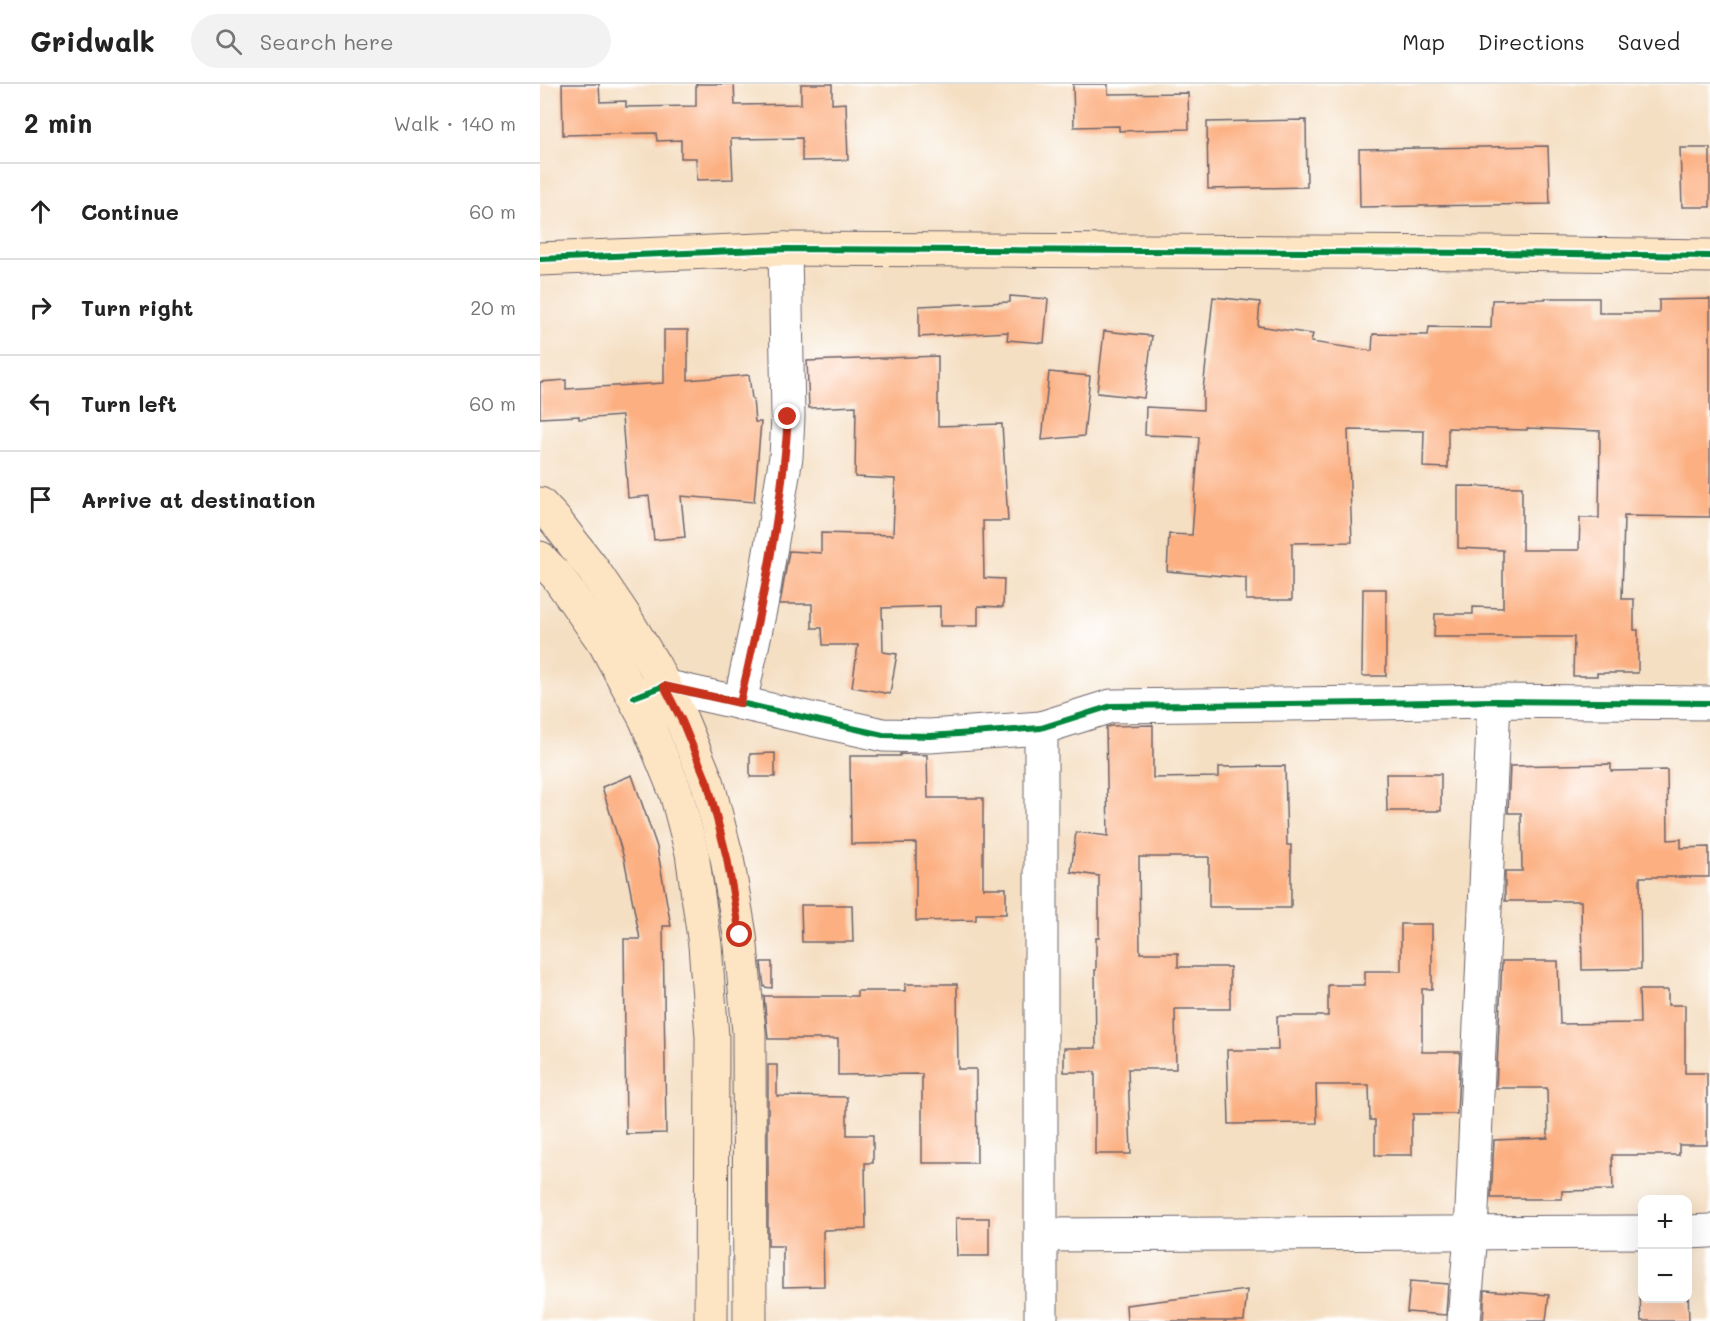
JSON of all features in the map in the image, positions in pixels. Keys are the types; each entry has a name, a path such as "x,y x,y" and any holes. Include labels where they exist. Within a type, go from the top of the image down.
{"street":[{"path":"740,703 762,600 786,457 788,417 785,249"},
{"path":"540,259 785,249 1710,256"},
{"path":"540,504 592,568 628,623 649,692 646,720 676,793 692,853 705,945 712,1037 711,1321"},
{"path":"540,558 557,576 605,644 649,692 682,721 708,784 727,858 740,935 749,1032 750,1321"},
{"path":"649,692 740,703 883,735 930,736 1041,728 1111,706 1494,701 1710,703"},
{"path":"1464,1321 1471,1233 1494,701"},
{"path":"1041,728 1041,1321"},
{"path":"1692,1232 1710,1231"},
{"path":"1042,1235 1638,1232"}],"building":[{"path":"562,84 599,84 600,102 626,101 626,107 696,106 696,84 734,84 735,105 801,104 801,84 832,84 832,104 846,103 848,160 802,161 802,138 731,139 733,179 697,180 696,158 681,158 681,140 657,141 656,133 563,135"},
{"path":"1073,84 1108,84 1108,94 1188,93 1189,129 1119,131 1119,126 1074,127"},
{"path":"1306,120 1307,187 1208,189 1207,122"},
{"path":"1548,146 1550,204 1360,207 1359,149"},
{"path":"1680,148 1710,148 1710,207 1682,207"},
{"path":"1010,296 1048,299 1044,343 1007,340 1008,332 919,337 919,306 1010,302"},
{"path":"1213,297 1260,302 1258,326 1313,334 1311,342 1372,351 1373,334 1428,335 1429,327 1491,328 1492,300 1599,298 1599,313 1659,313 1659,300 1710,299 1710,517 1624,516 1622,599 1634,599 1634,630 1638,630 1638,673 1597,673 1597,676 1573,676 1574,637 1434,637 1435,614 1473,614 1473,607 1503,608 1503,550 1458,548 1458,486 1522,487 1522,550 1579,550 1580,518 1599,518 1600,431 1448,428 1448,468 1423,467 1424,431 1348,430 1352,542 1292,543 1292,600 1246,600 1246,578 1167,571 1169,534 1192,535 1199,437 1145,435 1146,407 1203,410"},
{"path":"664,330 688,330 688,380 749,375 755,422 761,422 754,502 681,496 685,537 654,540 649,496 628,498 622,416 579,419 579,416 540,418 540,382 566,380 566,389 664,383"},
{"path":"1104,331 1152,336 1144,398 1097,393"},
{"path":"938,356 938,426 1002,424 1008,521 983,521 984,578 1004,579 1003,607 978,606 978,626 940,626 940,606 882,608 883,652 897,654 890,694 852,687 858,645 823,645 822,628 812,628 812,604 780,604 789,551 821,553 821,533 893,535 895,479 855,477 856,406 809,408 807,361"},
{"path":"1049,372 1090,376 1084,436 1042,440"},
{"path":"1363,589 1386,589 1386,676 1362,676"},
{"path":"1153,725 1153,778 1219,777 1219,767 1285,766 1287,845 1291,845 1291,908 1209,907 1209,857 1139,857 1140,953 1178,953 1178,967 1230,967 1230,1009 1175,1009 1176,1069 1128,1069 1131,1154 1095,1154 1095,1072 1064,1072 1064,1048 1096,1048 1095,970 1096,938 1099,938 1099,876 1071,872 1076,832 1108,836 1106,727"},
{"path":"775,753 775,777 750,777 750,754"},
{"path":"900,754 927,755 928,798 983,798 983,888 1006,888 1006,914 976,914 976,920 916,921 916,843 851,844 850,756 900,756"},
{"path":"1611,764 1611,771 1667,770 1668,840 1681,839 1681,848 1709,847 1709,877 1640,877 1641,969 1582,970 1581,901 1505,901 1505,871 1522,871 1521,813 1508,813 1510,766"},
{"path":"1386,774 1441,774 1441,811 1387,811"},
{"path":"632,775 657,847 671,926 663,926 666,1133 626,1134 624,939 640,939 624,858 602,787"},
{"path":"801,905 852,905 853,942 802,942"},
{"path":"1401,924 1432,924 1432,989 1422,989 1422,1052 1460,1052 1457,1114 1413,1114 1412,1155 1375,1155 1375,1120 1370,1120 1369,1085 1316,1085 1317,1123 1229,1124 1227,1050 1278,1050 1277,1016 1328,1016 1328,985 1365,985 1365,971 1401,971"},
{"path":"1502,961 1558,961 1560,1024 1640,1023 1639,990 1668,990 1668,1005 1685,1005 1685,1073 1707,1073 1707,1145 1679,1145 1679,1155 1612,1155 1613,1190 1562,1191 1562,1199 1491,1198 1494,1140 1548,1138 1547,1088 1496,1088"},
{"path":"761,962 772,962 772,988 764,987"},
{"path":"905,984 957,984 958,1069 976,1069 977,1163 922,1163 922,1074 838,1075 838,1039 768,1039 764,996 857,996 857,991 905,991"},
{"path":"768,1065 777,1065 777,1096 847,1097 847,1135 873,1135 873,1163 865,1163 866,1229 824,1230 824,1286 783,1287 783,1246 768,1246"},
{"path":"956,1218 989,1218 989,1256 957,1256"},
{"path":"1410,1281 1448,1284 1446,1315 1407,1312"},
{"path":"1247,1290 1244,1321 1127,1321 1126,1305"},
{"path":"1485,1290 1549,1295 1546,1321 1483,1321"},
{"path":"1640,1303 1688,1303 1689,1321 1641,1321"}],"cycle path":[{"path":"540,259 785,249 1710,256"},
{"path":"634,697 664,686 883,735 930,736 1041,728 1111,706 1494,701 1710,703"}],"route":[{"path":"740,935 727,858 708,784 682,721 664,686 740,703 762,600 786,457 788,417"}]}
